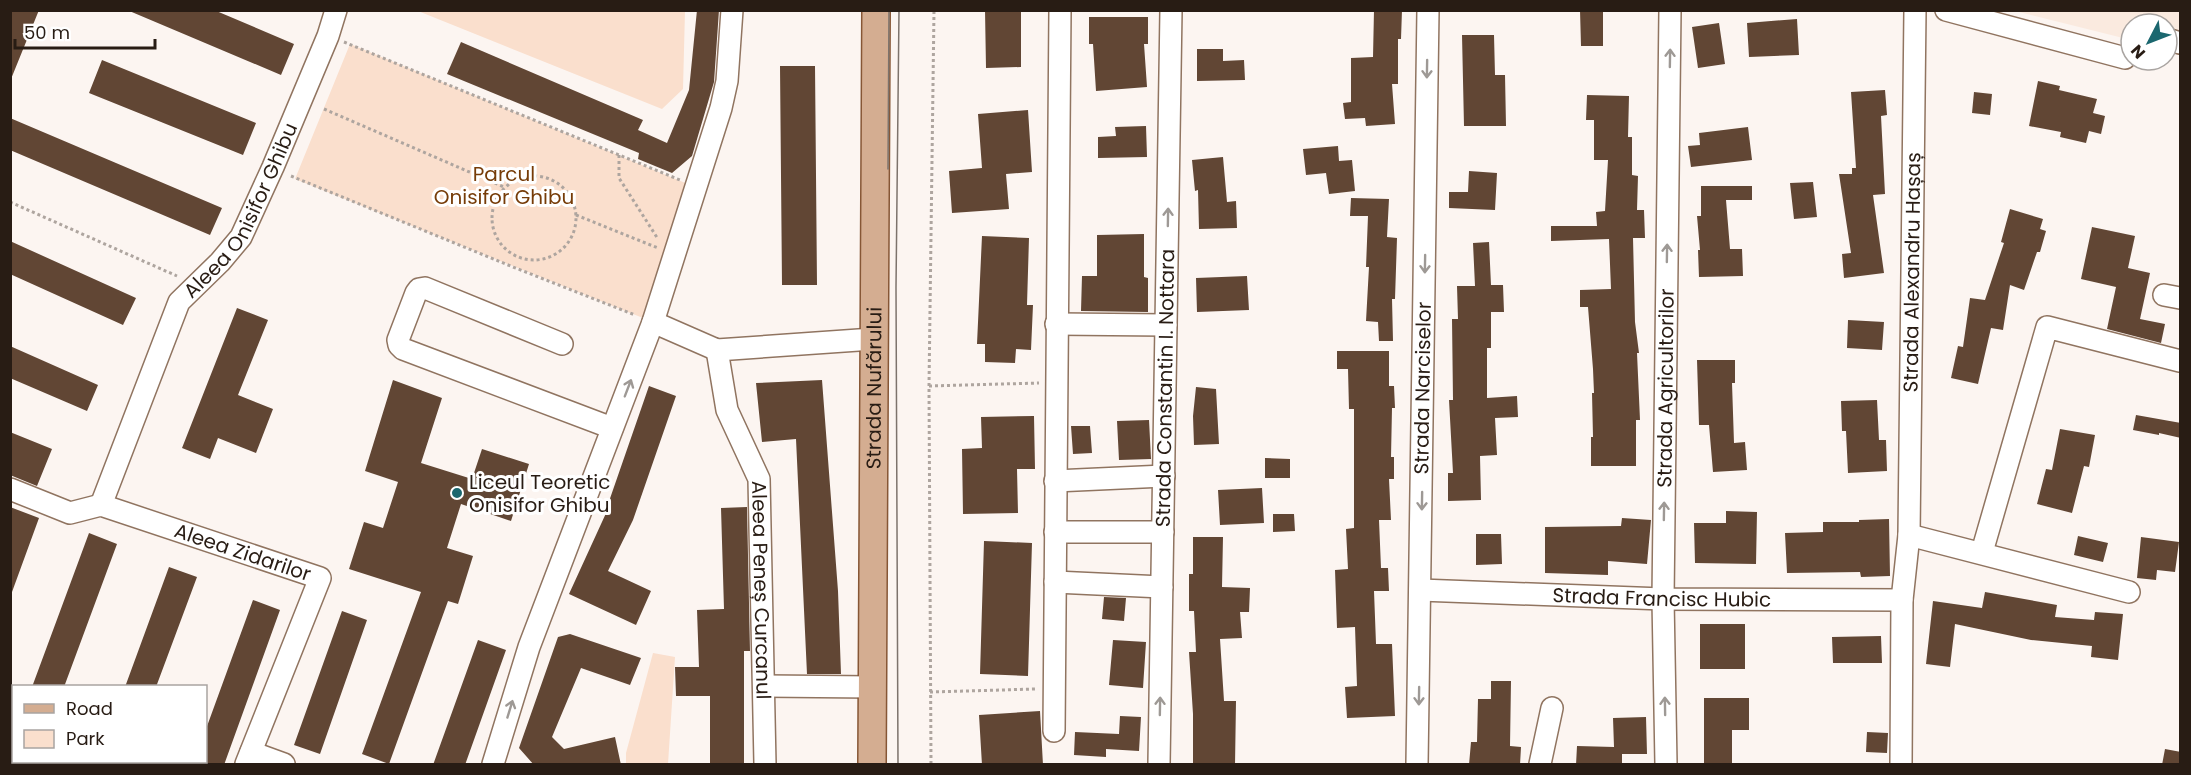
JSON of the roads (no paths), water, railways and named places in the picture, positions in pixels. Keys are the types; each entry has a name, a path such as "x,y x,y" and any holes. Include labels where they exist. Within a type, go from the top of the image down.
{"main road":[{"name":"Strada Nufărului","path":"872,765 876,10"}],"street":[{"name":"Aleea Onisifor Ghibu","path":"101,505 178,302 220,262 241,237 273,168 328,36 336,10"},
{"path":"493,765 529,647 653,322 721,108 727,81 732,10"},
{"path":"1054,731 1060,10"},
{"name":"Strada Constantin I. Nottara","path":"1159,765 1171,10"},
{"name":"Strada Narciselor","path":"1417,765 1428,10"},
{"name":"Strada Agricultorilor","path":"1666,765 1663,599 1670,10"},
{"name":"Strada Alexandru Hașaș","path":"1900,765 1902,600 1909,535 1915,10"},
{"path":"1946,10 2119,56"},
{"path":"562,344 424,288 419,289 416,293 398,340 403,349 612,428"},
{"path":"653,322 717,350 873,339"},
{"path":"1056,324 1166,325"},
{"path":"1982,552 2047,327 2181,361"},
{"name":"Aleea Peneș Curcanul","path":"717,350 727,410 759,479 765,765"},
{"path":"1055,481 1164,476"},
{"path":"10,489 70,513 101,505"},
{"name":"Aleea Zidarilor","path":"101,505 320,578 248,758"},
{"path":"1055,532 1163,532"},
{"path":"1909,535 1982,552 2129,592"},
{"path":"1055,582 1162,587"},
{"name":"Strada Francisc Hubic","path":"1420,590 1663,599 1902,600"},
{"path":"764,686 873,687"},
{"path":"1540,765 1552,708"},
{"path":"248,758 284,765"}],"tram line":[{"path":"888,169 889,10"},
{"path":"898,764 896,288 899,10"}],"place":[{"name":"Liceul Teoretic Onisifor Ghibu","path":"457,493"}],"park label":[{"name":"Parcul Onisifor Ghibu","path":"504,186"}]}
